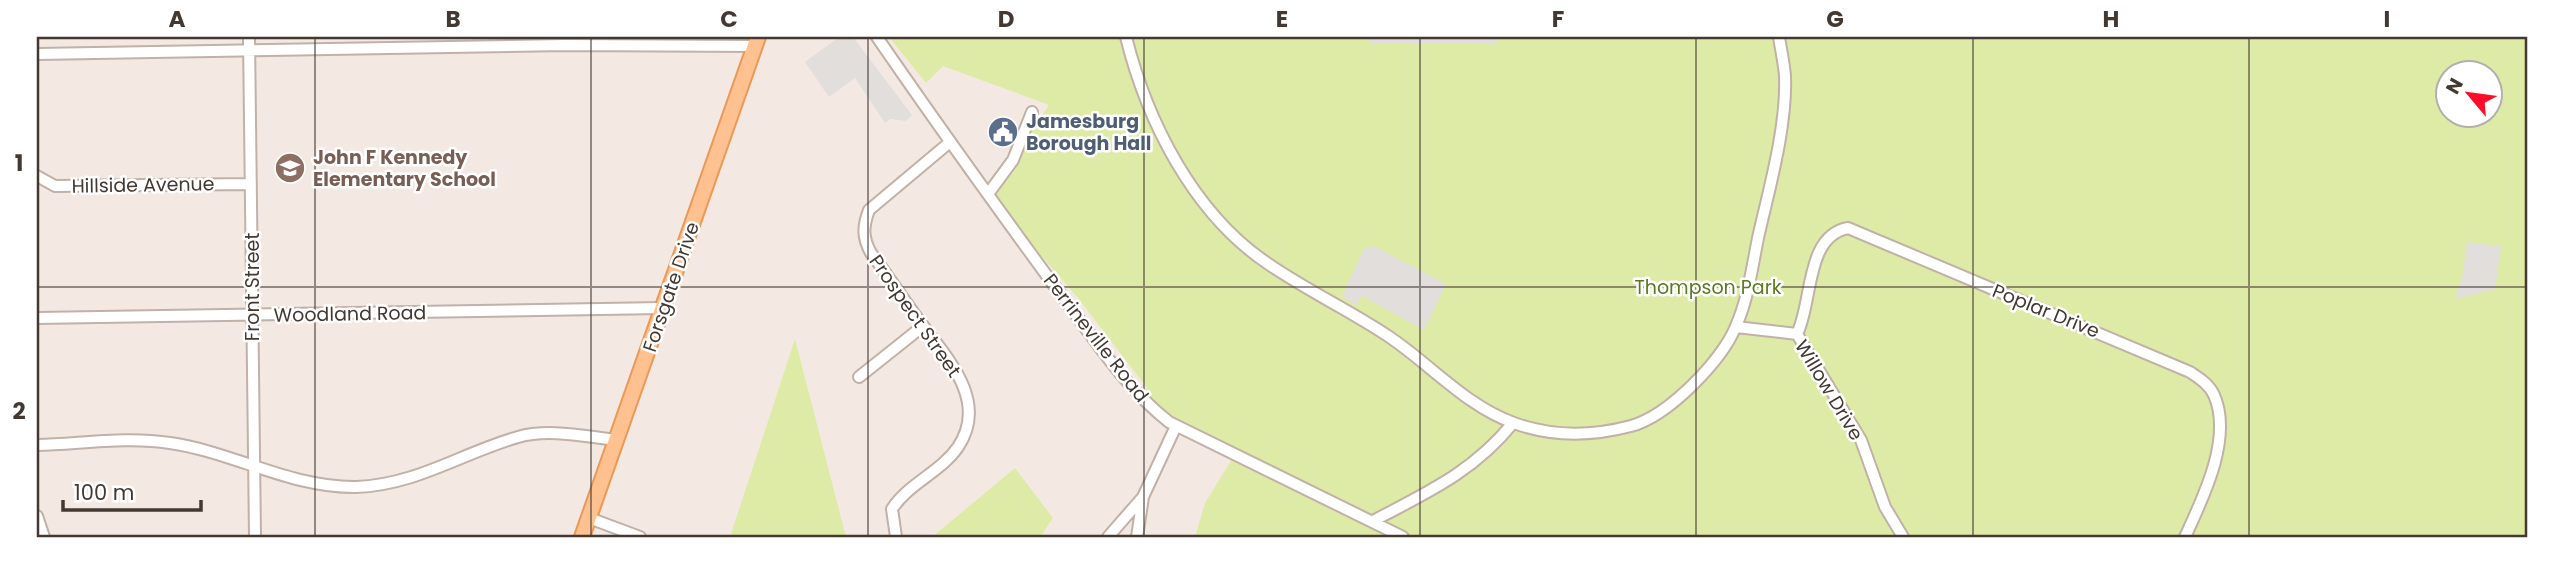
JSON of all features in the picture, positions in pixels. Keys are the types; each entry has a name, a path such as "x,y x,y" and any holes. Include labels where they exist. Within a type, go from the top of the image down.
{"main road":[{"name":"Forsgate Drive","path":"582,537 757,41"}],"street":[{"name":"Front Street","path":"249,37 255,537"},
{"name":"Perrineville Road","path":"877,37 988,194 1128,383 1151,407 1177,426 1403,537"},
{"path":"1126,37 1142,92 1159,129 1211,213 1265,262 1348,309 1400,344 1454,387 1513,423 1577,435 1634,425 1681,396 1704,376 1723,352 1736,327 1748,286 1781,118 1785,77 1779,37"},
{"path":"37,54 627,41 757,41"},
{"path":"988,194 1013,160 1032,112"},
{"name":"Prospect Street","path":"897,537 892,509 899,498 950,457 967,429 968,399 956,369 871,253 864,241 863,225 869,210 950,142"},
{"name":"Hillside Avenue","path":"37,176 55,186 251,184"},
{"name":"Poplar Drive","path":"1797,334 1805,317 1816,260 1823,244 1835,231 1848,228 2190,372 2214,395 2219,415 2219,438 2211,469 2185,537"},
{"name":"Woodland Road","path":"37,318 663,309"},
{"path":"859,377 923,326"},
{"name":"Willow Drive","path":"1736,327 1797,334 1861,440 1885,507 1903,537"},
{"path":"1373,521 1472,466 1491,450 1513,423"},
{"path":"1108,537 1143,497 1177,426"},
{"path":"37,445 170,443 317,483 353,487 388,485 431,472 520,436 550,434 618,440"},
{"path":"1137,537 1143,497"},
{"path":"37,516 44,537"},
{"path":"589,518 640,537"}],"green space":[{"name":"Thompson Park","path":"889,37 2527,37 2527,537 1195,537 1205,503 1235,454 1176,426 1144,391 1147,388 1077,297 988,194 1049,105 943,66 926,83"},
{"path":"795,339 846,537 730,537"},
{"path":"1015,468 1053,518 1040,537 932,537"}],"shaded area":[{"path":"839,37 853,37 912,115 906,121 891,119 885,123 855,78 829,97 805,62"},
{"path":"1369,37 1496,37 1497,44 1369,43"},
{"path":"2467,242 2501,246 2495,289 2455,299 2462,278"},
{"path":"1374,246 1446,284 1424,330 1362,296 1356,306 1342,296 1364,248"}],"place":[{"name":"Jamesburg Borough Hall","path":"1003,132"},
{"name":"John F Kennedy Elementary School","path":"290,168"}]}
